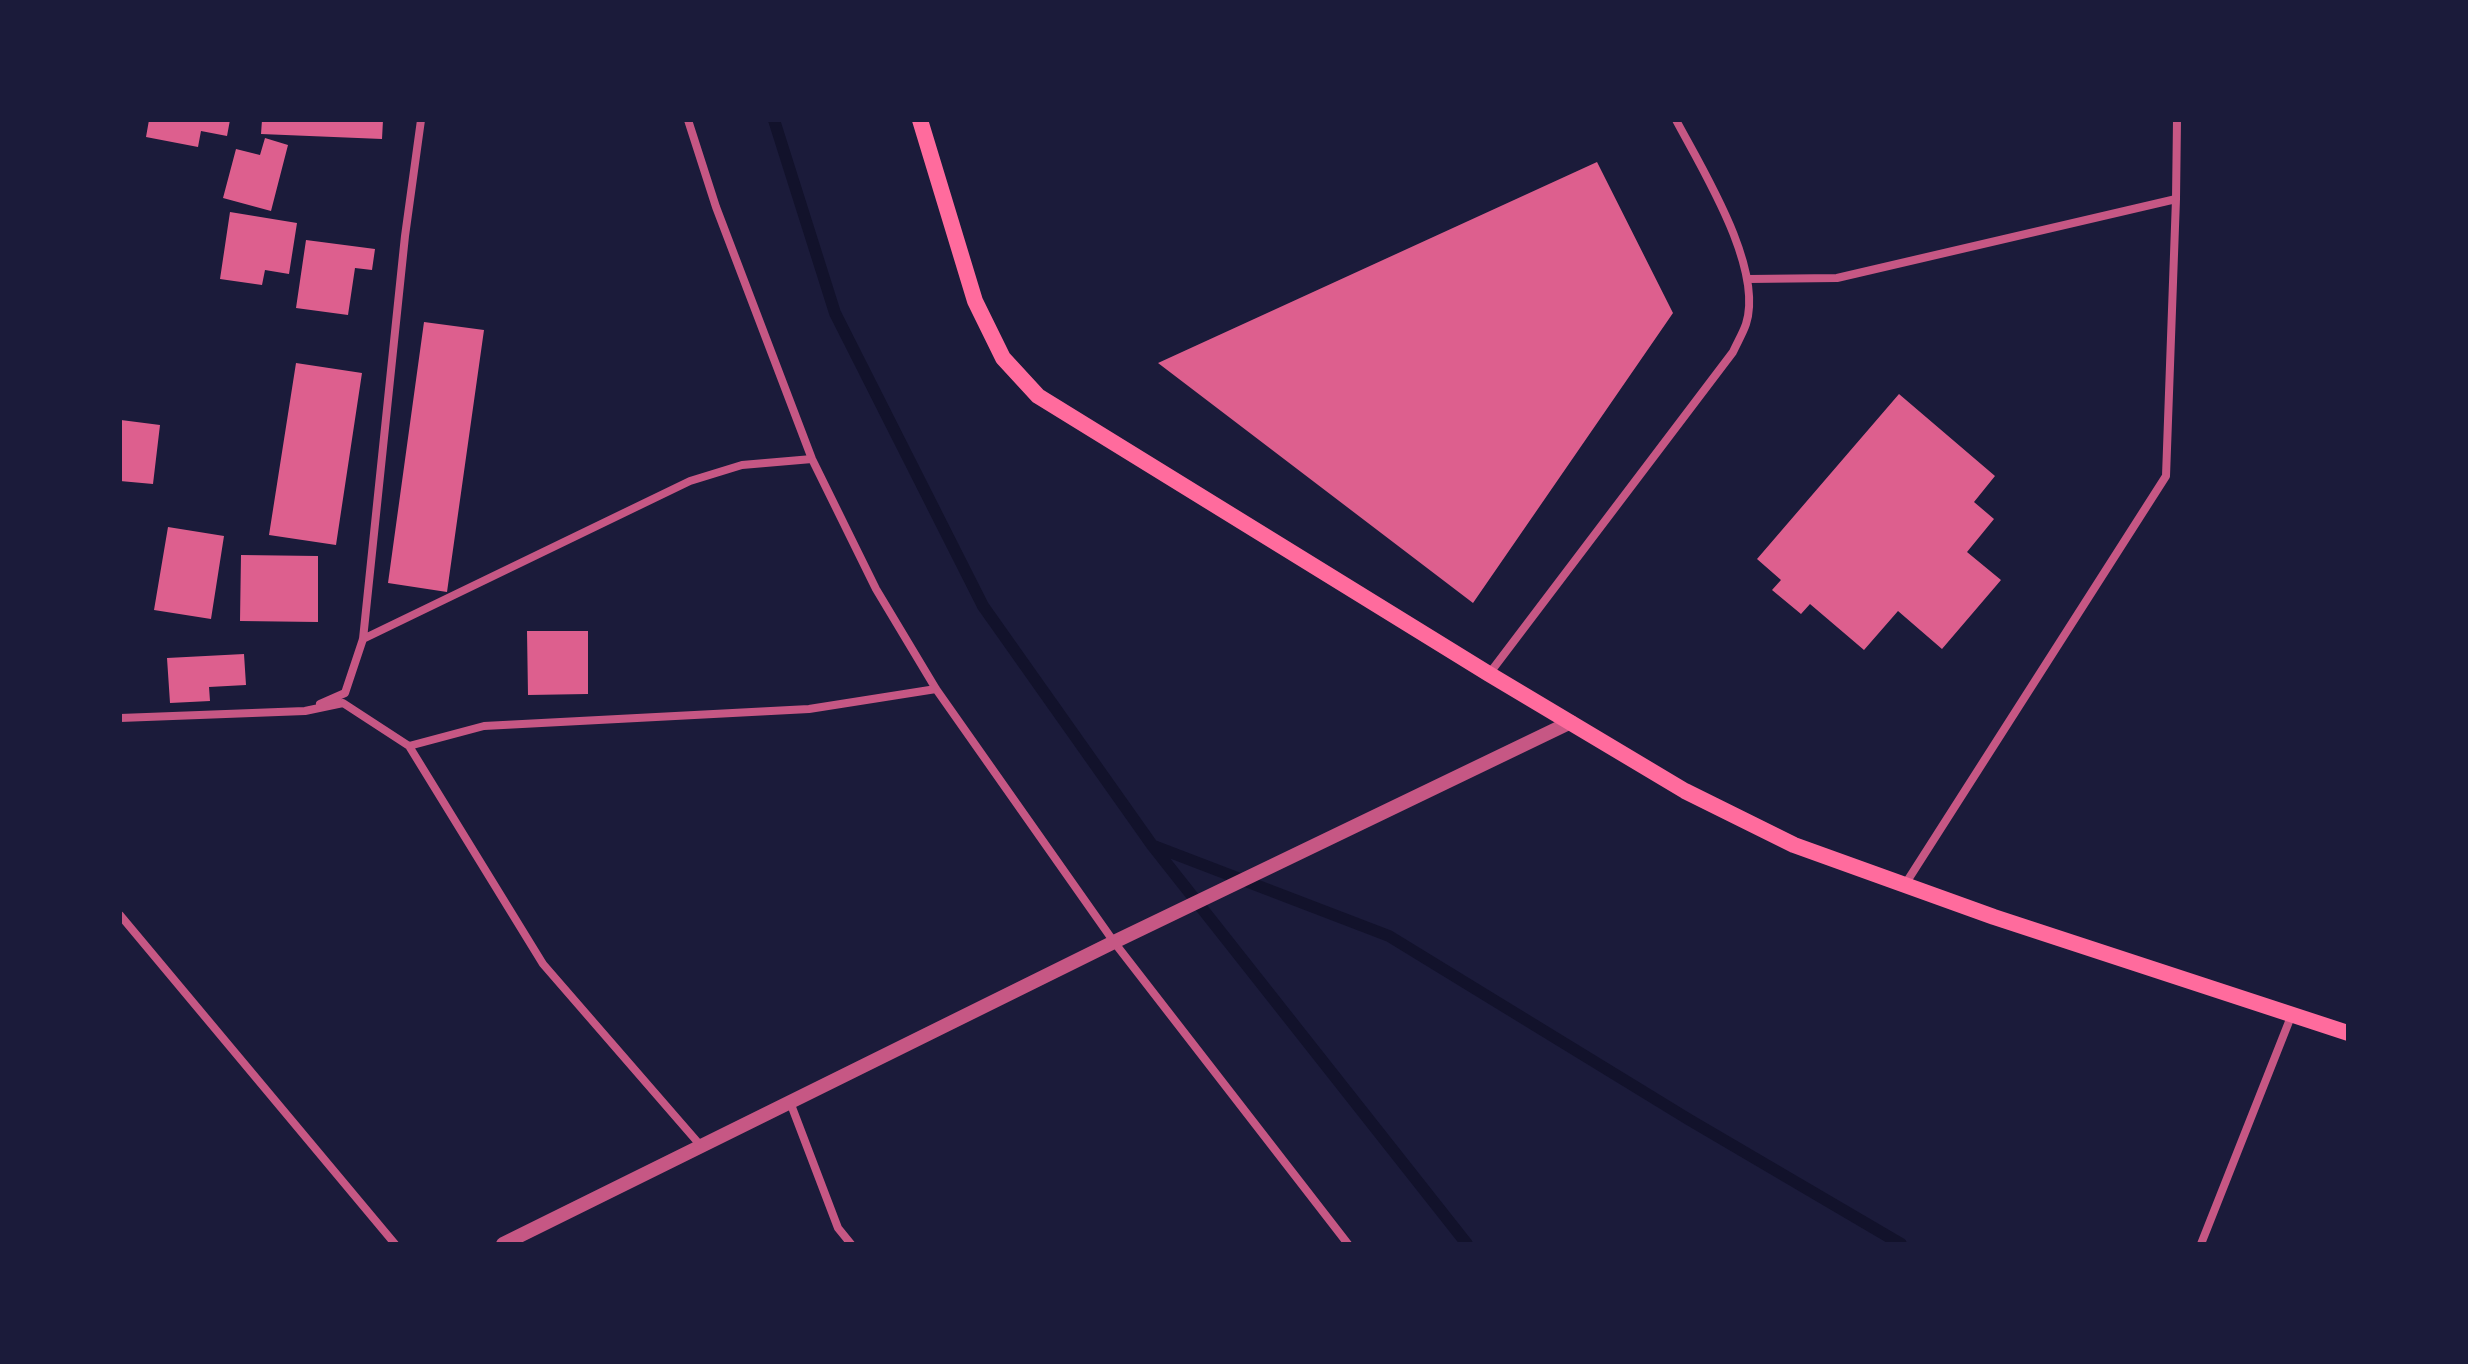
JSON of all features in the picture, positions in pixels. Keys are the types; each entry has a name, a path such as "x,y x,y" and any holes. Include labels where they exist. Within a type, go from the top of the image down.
{"main road":[{"path":"920,120 975,301 1003,358 1038,396 1685,791 1794,845 1904,886 2348,1033"}],"street":[{"path":"305,711 345,693 363,639 405,236 421,120"},
{"path":"688,120 722,222 812,459 876,589 936,689 1114,942 1348,1244"},
{"path":"1489,674 1733,352 1747,322 1748,279 1733,231 1676,120"},
{"path":"1904,886 2166,476 2177,120"},
{"path":"1748,279 1837,278 2176,199"},
{"path":"363,639 690,481 742,465 812,459"},
{"path":"409,746 484,726 809,709 936,689"},
{"path":"120,718 305,711 343,703 409,746 543,964 701,1146"},
{"path":"503,1244 1114,942 1571,722"},
{"path":"120,915 395,1244"},
{"path":"2201,1244 2292,1014"},
{"path":"790,1102 838,1228 851,1244"}],"building":[{"path":"149,120 230,120 227,136 201,131 198,147 146,137"},
{"path":"262,120 383,120 382,139 261,134"},
{"path":"265,138 288,145 271,211 223,198 236,149 260,155"},
{"path":"1597,162 1673,313 1473,603 1158,363"},
{"path":"230,212 297,223 289,274 265,270 262,285 220,279"},
{"path":"306,240 375,249 372,270 355,268 348,315 296,308"},
{"path":"424,322 484,330 447,592 388,583"},
{"path":"296,363 362,373 336,545 269,535"},
{"path":"1899,394 1995,476 1974,502 1994,519 1967,552 2001,580 1942,649 1898,611 1864,650 1810,604 1801,614 1772,590 1781,580 1757,559"},
{"path":"121,420 160,425 153,484 120,481"},
{"path":"168,527 224,536 211,619 154,610"},
{"path":"241,555 318,556 318,622 240,621"},
{"path":"527,631 588,631 588,694 528,695"},
{"path":"244,654 246,685 209,687 210,701 170,703 167,658"}],"waterway":[{"path":"774,120 835,313 983,606 1152,845 1467,1244"},
{"path":"1154,846 1389,936 1688,1119 1901,1244"}]}
